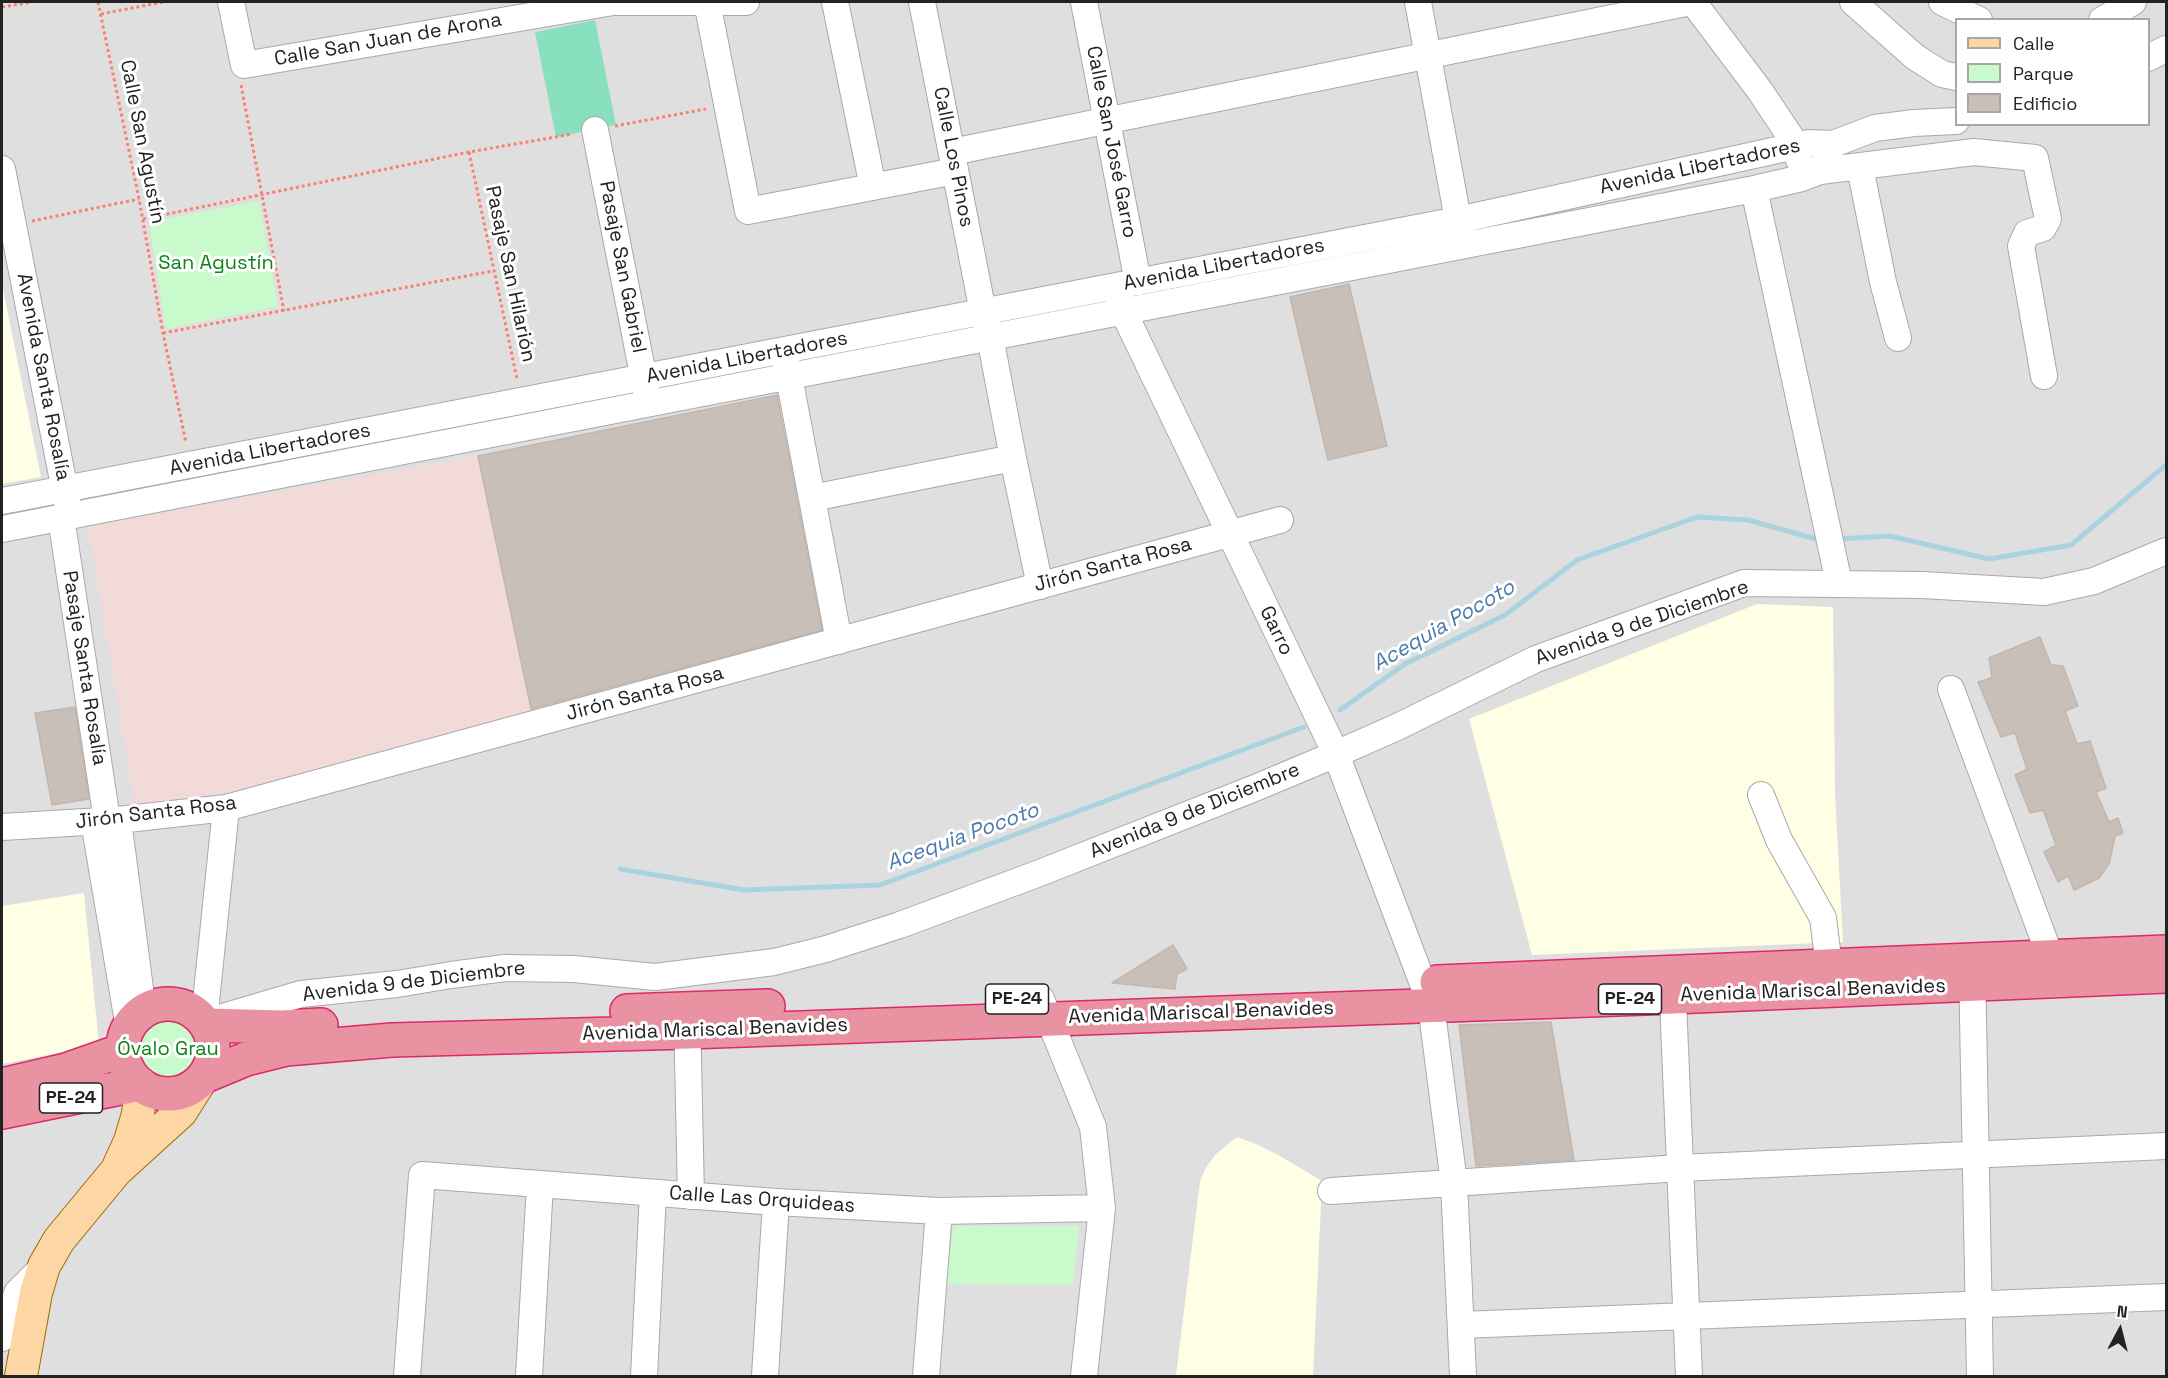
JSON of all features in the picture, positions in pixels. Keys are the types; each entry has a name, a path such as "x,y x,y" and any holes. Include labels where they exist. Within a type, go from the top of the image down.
{"highway":[{"name":"Avenida Mariscal Benavides","path":"1973,972 2050,956 2166,952"},
{"name":"Avenida Mariscal Benavides","path":"205,1023 282,1027 688,1020 1044,1009 1973,972 2166,976"},
{"path":"162,1005 182,1006 194,1012 205,1023 213,1042 210,1066 203,1078 186,1091 162,1094 140,1084 131,1074 125,1062 132,1030 162,1005"},
{"name":"Avenida Mariscal Benavides","path":"203,1078 246,1059 286,1048 688,1020"},
{"name":"PE-24","path":"2,1085 66,1070 132,1030"},
{"name":"PE-24","path":"2,1112 140,1084"}],"main road":[{"path":"21,1377 36,1293 44,1266 58,1240 116,1171 182,1112 203,1078"},
{"path":"116,1171 130,1141 138,1114 140,1084"}],"street":[{"path":"231,2 244,65"},
{"name":"Calle San Juan de Arona","path":"244,65 566,5 613,2 746,2"},
{"path":"707,2 748,211 873,187 953,161 1107,120 1692,2 1760,91 1796,145 1811,174 1974,152 2035,158 2048,219 2045,226 2027,233 2021,246 2044,376"},
{"path":"835,2 873,187"},
{"name":"Calle Los Pinos","path":"922,2 1040,585"},
{"name":"Calle San José Garro","path":"1084,2 1107,120 1127,284"},
{"path":"1418,2 1463,245"},
{"path":"1853,2 1916,57 1942,74 1955,77"},
{"path":"1942,2 1975,18"},
{"path":"2105,18 2133,2"},
{"path":"2150,57 2166,50"},
{"path":"1833,144 1875,128 1955,121"},
{"name":"Pasaje San Gabriel","path":"595,130 649,404"},
{"name":"Avenida Libertadores","path":"2,501 1458,220 1796,145 1833,144"},
{"name":"Avenida Libertadores","path":"2,529 1755,189 1811,174 1833,144"},
{"path":"1860,167 1883,282 1898,338"},
{"name":"Avenida Santa Rosalía","path":"2,169 65,489 65,516"},
{"path":"1755,189 1839,583"},
{"name":"Garro","path":"1127,284 1123,311 1336,754 1427,994 1454,1183 1463,1377"},
{"path":"784,350 839,641"},
{"path":"812,498 1013,458"},
{"name":"Pasaje Santa Rosalía","path":"65,516 106,820"},
{"name":"Jirón Santa Rosa","path":"2,827 106,820 226,808 1280,520"},
{"name":"Avenida 9 de Diciembre","path":"205,1023 301,994 397,984 505,968 574,969 655,977 774,962 837,946 1006,886 1336,754 1395,728 1536,659 1744,583 1923,585 2044,592 2094,581 2166,551"},
{"path":"1951,689 2050,956"},
{"path":"1761,795 1779,840 1798,876 1820,909 1823,918 1828,978"},
{"path":"205,1023 226,808"},
{"path":"106,820 132,1030"},
{"path":"1973,972 1980,1377"},
{"path":"1672,985 1689,1377"},
{"path":"1044,1009 1093,1127 1102,1208 1084,1377"},
{"path":"688,1020 691,1196"},
{"path":"1331,1191 1680,1168 2166,1146"},
{"name":"Calle Las Orquideas","path":"406,1377 422,1175 776,1202 939,1210 1102,1208"},
{"path":"529,1377 540,1184"},
{"path":"644,1377 653,1193"},
{"path":"765,1377 776,1202"},
{"path":"926,1377 939,1210"},
{"path":"2,1338 17,1293 44,1266"},
{"path":"1461,1325 2166,1297"}],"path":[{"path":"2,7 32,2"},
{"name":"Calle San Agustín","path":"98,2 191,465"},
{"path":"101,14 163,2"},
{"path":"244,65 241,88 284,311"},
{"path":"142,219 469,152 727,105"},
{"name":"Pasaje San Hilarión","path":"469,152 521,401"},
{"path":"12,225 139,199"},
{"path":"163,333 493,271"}],"shaded area":[{"path":"2,2 2166,2 2166,1376 2,1376"},
{"path":"2,284 41,477 2,484"},
{"path":"478,456 532,715 348,765 136,811 88,526"},
{"path":"1757,604 1833,607 1835,794 1843,942 1532,955 1469,719"},
{"path":"84,893 99,1045 2,1064 2,906"},
{"path":"1237,1137 1280,1156 1322,1181 1313,1376 1176,1376 1200,1181 1216,1154"}],"green space":[{"path":"595,20 616,125 556,137 535,32"},
{"name":"San Agustín","path":"259,201 278,306 166,329 149,222"},
{"name":"Óvalo Grau","path":"165,1011 177,1012 189,1017 198,1025 207,1048 205,1060 181,1086 169,1089 155,1087 134,1070 129,1058 133,1032 152,1014"},
{"path":"953,1226 1079,1226 1073,1285 947,1284"}],"building":[{"path":"1349,284 1387,446 1328,460 1290,297"},
{"path":"777,395 822,630 531,709 478,456"},
{"path":"2040,637 2051,665 2063,666 2078,706 2065,711 2077,744 2090,741 2106,788 2096,792 2109,822 2118,818 2123,833 2115,836 2109,864 2099,878 2074,890 2068,876 2058,882 2044,852 2056,845 2043,810 2030,813 2015,775 2027,769 2015,733 2001,737 1978,682 1992,678 1989,658"},
{"path":"75,707 89,799 52,805 35,713"},
{"path":"1173,945 1187,969 1177,974 1175,989 1112,983"},
{"path":"1551,1022 1574,1160 1476,1166 1459,1025"}],"waterway":[{"name":"Acequia Pocoto","path":"1838,539 1890,536 1989,559 2071,545 2166,465"},
{"name":"Acequia Pocoto","path":"1340,710 1405,664 1505,615 1577,560 1697,517 1748,520 1823,541"},
{"name":"Acequia Pocoto","path":"620,869 744,890 880,885 1304,727"}]}
